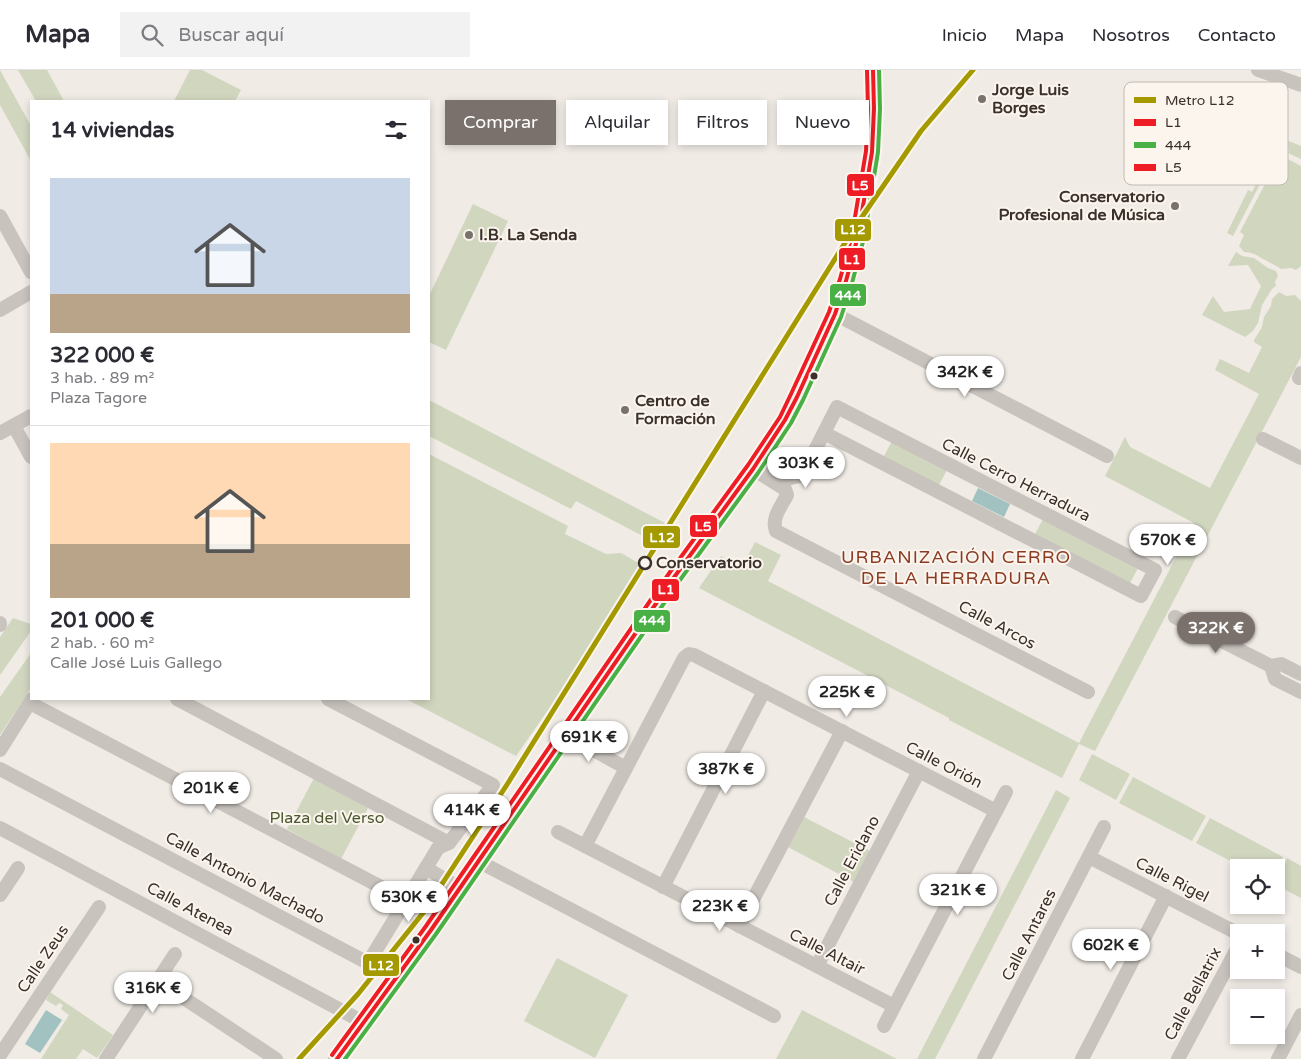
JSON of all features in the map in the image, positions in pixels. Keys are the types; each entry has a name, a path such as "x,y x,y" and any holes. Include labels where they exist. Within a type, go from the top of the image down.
{"street":[{"path":"337,1059 431,930 675,576 757,464 797,397 835,314 858,236 868,179 874,126 873,70"},
{"path":"1258,70 1286,74 1301,85"},
{"path":"0,216 30,270"},
{"path":"0,310 30,293"},
{"path":"835,314 1107,456"},
{"name":"Calle Cerro Herradura","path":"757,464 791,478 800,476 805,470 824,433 837,408 1154,570 1141,596 824,433"},
{"path":"0,433 30,417"},
{"path":"14,426 30,455"},
{"path":"1263,439 1301,458"},
{"name":"Calle Arcos","path":"757,464 785,489 787,495 775,518 774,525 776,531 1088,692"},
{"path":"1175,617 1271,666 1281,664 1301,674"},
{"name":"Calle Orión","path":"626,768 684,658 688,654 694,655 996,812"},
{"path":"1271,666 1275,679 1301,692"},
{"path":"663,886 764,691"},
{"path":"179,700 449,843"},
{"path":"0,750 31,701 406,900 438,848 449,843 493,785 330,700"},
{"path":"740,926 842,731"},
{"path":"565,734 626,768 585,846"},
{"name":"Calle Antonio Machado","path":"0,769 368,962 406,900"},
{"name":"Calle Eridano","path":"817,966 919,772"},
{"path":"884,1026 1006,792"},
{"name":"Calle Atenea","path":"0,828 363,1022"},
{"name":"Calle Antares","path":"984,1059 1104,828"},
{"name":"Calle Altair","path":"558,832 894,1006"},
{"name":"Calle Rigel","path":"1089,857 1230,929"},
{"path":"478,861 774,1016"},
{"path":"0,895 18,868"},
{"path":"426,868 459,888"},
{"path":"1082,1059 1166,896"},
{"name":"Calle Zeus","path":"0,1055 99,906"},
{"path":"108,1058 175,954"},
{"path":"1285,959 1301,967"},
{"name":"Calle Bellatrix","path":"1178,1059 1230,962"},
{"path":"158,980 276,1059"},
{"path":"1278,1059 1301,1015"},
{"path":"0,1055 6,1059"}],"green space":[{"path":"0,70 30,124 30,159 0,105"},
{"path":"18,70 47,70 63,100 35,100"},
{"path":"190,70 202,70 241,90 236,100 175,100"},
{"path":"1288,141 1301,146 1301,159 1288,153"},
{"path":"1288,159 1301,166 1301,266 1296,270 1291,268 1281,269 1254,254 1244,252 1239,246 1244,235 1240,232 1264,185 1288,185"},
{"path":"1256,185 1260,185 1233,236 1227,233 1248,190 1252,192"},
{"path":"473,204 508,221 446,350 430,342 430,294"},
{"path":"1236,252 1242,256 1254,258 1276,271 1278,276 1275,282 1276,286 1262,305 1258,323 1253,331 1245,337 1202,315 1213,296 1224,312 1250,309 1261,286 1248,265 1228,266"},
{"path":"1279,292 1286,296 1295,295 1301,301 1301,357 1095,751 1079,744 1062,778 699,588 721,556 742,567 755,542 781,555 768,581 1079,743 1194,523 1105,476 1125,437 1130,447 1210,488 1259,394 1215,370 1220,359 1249,373 1262,347 1254,342 1254,340 1262,327 1272,299"},
{"path":"430,401 667,524 656,543 576,501 571,509 430,437"},
{"path":"892,441 947,470 938,487 883,458"},
{"path":"430,455 568,526 565,534 606,554 621,553 647,568 516,756 408,700 430,700"},
{"path":"1043,519 1138,568 1129,585 1034,536"},
{"path":"13,618 30,624 30,632 0,675 0,637"},
{"path":"30,654 30,690 0,735 0,697"},
{"path":"1092,754 1130,774 1116,800 1079,780"},
{"path":"1133,777 1206,816 1192,841 1119,803"},
{"name":"Plaza del Verso","path":"314,778 368,808 341,859 287,829"},
{"path":"1056,790 1070,798 935,1059 917,1059"},
{"path":"804,817 870,851 854,882 788,847"},
{"path":"1210,818 1283,857 1282,859 1230,859 1230,861 1196,843"},
{"path":"1287,858 1301,866 1301,898 1285,890 1285,862"},
{"path":"557,958 628,995 595,1058 524,1021"},
{"path":"50,992 113,1035 97,1058 83,1049 76,1059 41,1059 69,1015 61,1009 63,1005 59,1003 56,1006 46,1000"},
{"path":"802,1010 897,1059 776,1059"}],"water":[{"path":"978,488 1010,504 1004,517 972,501"},
{"path":"46,1010 62,1020 40,1053 25,1044"}],"metro line":[{"name":"L12","path":"299,1059 358,994 423,913 508,783 853,230 921,131 973,70"}],"transit line":[{"name":"L5","path":"332,1055 426,926 670,572 748,465 780,417 829,312 852,235 866,151 867,70"},
{"name":"L1","path":"337,1059 431,930 675,576 753,469 785,420 835,314 858,236 872,152 873,70"},
{"name":"444","path":"345,1059 436,934 680,580 758,473 791,423 841,317 864,238 878,152 879,70"}],"place":[{"name":"Jorge Luis Borges","path":"982,99"},
{"name":"Conservatorio Profesional de Música","path":"1175,206"},
{"name":"I.B. La Senda","path":"469,235"},
{"name":"Centro de Formación","path":"625,410"},
{"name":"Conservatorio","path":"645,563"}],"district":[{"name":"URBANIZACIÓN CERRO DE LA HERRADURA","path":"956,567"}]}
